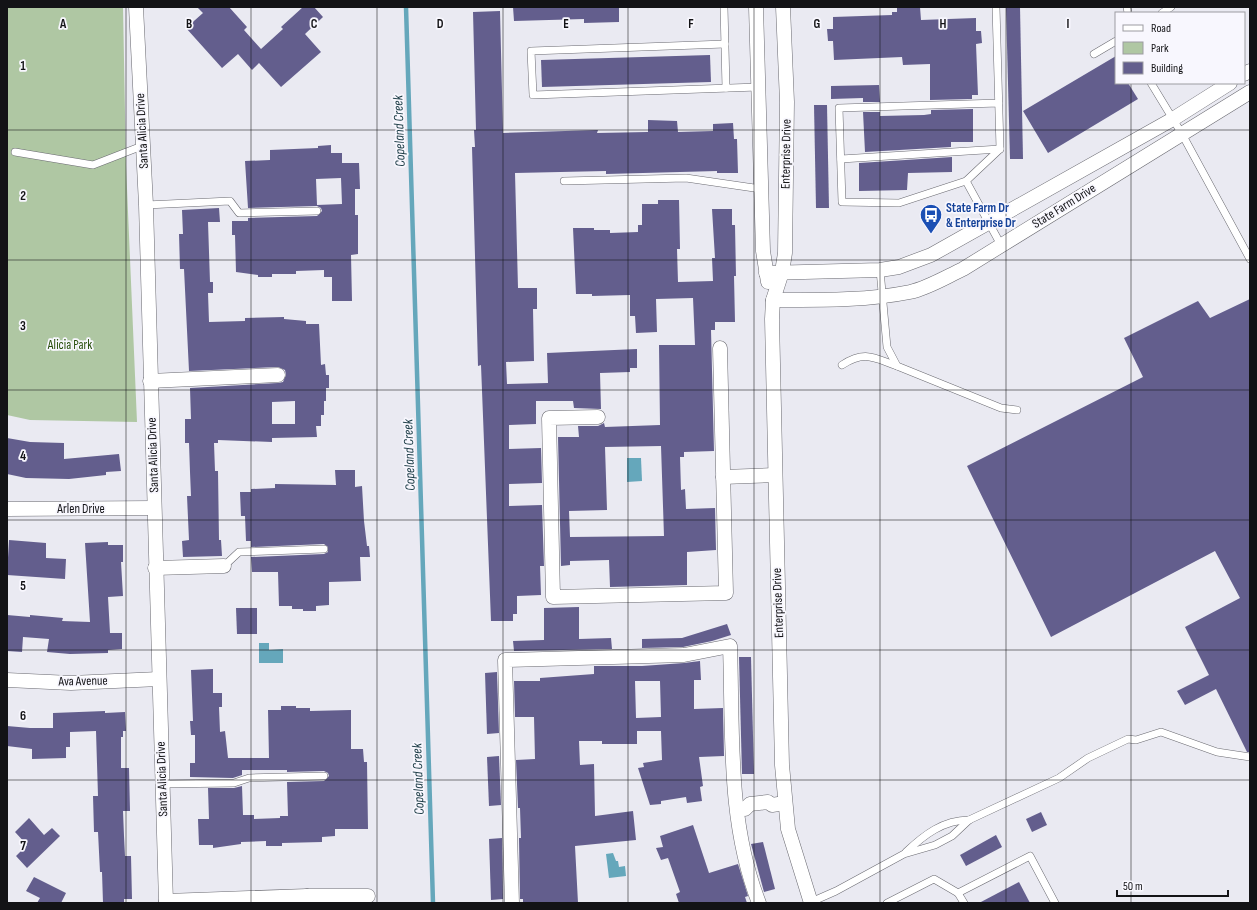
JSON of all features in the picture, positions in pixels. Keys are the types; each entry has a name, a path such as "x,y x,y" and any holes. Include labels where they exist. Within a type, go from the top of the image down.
{"street":[{"name":"Santa Alicia Drive","path":"136,7 146,205 155,568 166,902"},
{"name":"Enterprise Drive","path":"756,7 761,189 766,273 773,300 774,475 782,765 779,804 811,903"},
{"name":"Enterprise Drive","path":"773,300 782,272 785,254 787,102 783,7"},
{"name":"State Farm Drive","path":"766,273 880,270 899,267 931,255 1173,119 1228,84"},
{"name":"State Farm Drive","path":"773,300 832,299 910,292 938,281 1001,245 1250,92"},
{"path":"598,417 549,418 553,596 726,593 720,348"},
{"path":"150,381 278,375"},
{"path":"723,477 774,475"},
{"name":"Arlen Drive","path":"7,509 154,508"},
{"path":"155,568 224,566"},
{"path":"512,903 506,660 684,655 730,646 740,810 751,883 759,903"},
{"name":"Ava Avenue","path":"7,680 71,683 159,678"},
{"path":"740,810 751,813 769,810 779,804"},
{"path":"166,902 308,900 368,896"}],"lane":[{"path":"724,7 726,88"},
{"path":"996,7 999,103 1000,149 966,181 899,203 842,202 839,108 999,103"},
{"path":"1094,54 1115,42"},
{"path":"725,44 531,51 533,95 758,87"},
{"path":"1152,84 1182,134 1250,260"},
{"path":"15,152 93,165 142,146"},
{"path":"841,159 1000,149"},
{"path":"564,181 686,178 761,189"},
{"path":"966,181 1001,245"},
{"path":"146,205 230,201 239,213 317,210"},
{"path":"880,270 887,347 897,366"},
{"path":"842,365 860,356 872,356 1001,408 1017,410"},
{"path":"224,566 239,552 324,549"},
{"path":"904,854 934,846 952,836 969,820 1059,778 1088,758 1128,740 1136,740 1161,732 1217,752 1250,756"},
{"path":"162,784 234,783 249,778 324,776"},
{"path":"811,903 904,854 929,832 955,820 969,820"},
{"path":"958,893 1030,856 1054,903"},
{"path":"887,903 934,879 958,893 964,903"}],"green space":[{"name":"Alicia Park","path":"7,7 123,7 126,165 137,422 30,420 7,415"}],"water":[{"path":"627,458 641,458 642,481 627,482"},
{"path":"259,643 269,643 269,650 283,649 283,663 259,663"},
{"path":"613,853 616,861 618,861 619,867 625,866 626,876 609,878 606,854"}],"building":[{"path":"197,7 229,7 247,27 244,30 261,49 283,29 281,27 303,7 314,7 323,17 305,34 321,52 281,87 259,63 252,70 238,54 222,68 186,28 203,13"},
{"path":"513,7 619,7 619,22 584,23 584,19 514,21"},
{"path":"897,7 920,7 921,20 976,18 976,31 981,31 982,43 976,44 978,95 972,95 972,99 930,100 930,64 903,65 902,57 834,60 833,41 828,41 827,29 833,29 833,17 892,15 892,12 897,12"},
{"path":"1006,7 1020,7 1023,159 1010,159"},
{"path":"500,11 503,133 598,130 597,133 648,132 648,120 677,121 678,132 713,131 713,124 733,123 734,139 737,139 738,173 717,173 717,171 606,174 606,171 515,173 518,288 537,288 537,309 533,309 534,361 506,362 507,384 548,383 547,353 637,349 637,368 630,368 630,372 600,373 601,409 574,408 573,401 536,401 536,424 509,425 509,449 541,448 542,483 509,484 509,506 542,505 544,566 540,566 541,595 517,596 517,614 513,614 513,621 491,621 481,365 478,366 472,147 475,147 474,130 476,130 473,12"},
{"path":"710,55 711,82 542,87 541,60"},
{"path":"1115,57 1115,84 1129,84 1138,99 1048,153 1023,111"},
{"path":"879,85 880,102 863,102 863,98 831,99 831,86"},
{"path":"814,105 827,105 829,208 816,208"},
{"path":"973,109 973,142 951,142 951,147 865,152 863,112 880,112 880,116 924,115 931,114 931,110"},
{"path":"331,145 331,153 342,153 342,163 359,163 360,189 355,189 355,215 358,215 358,254 351,255 352,301 332,301 332,277 324,277 324,270 296,271 296,274 272,274 272,277 258,277 258,275 236,272 235,235 232,235 232,221 248,221 248,218 317,216 322,211 321,208 317,206 248,208 245,161 270,160 270,150 318,148 318,146","holes":["341,178 342,204 317,205 316,179"]},
{"path":"952,157 952,172 908,173 907,190 859,191 859,163"},
{"path":"658,200 679,200 680,249 677,249 678,282 713,281 712,258 715,258 712,209 732,209 732,225 735,225 735,322 715,322 715,330 711,330 714,451 684,452 684,457 680,457 681,490 685,489 686,509 715,508 716,550 687,552 687,585 610,587 609,560 570,561 570,565 561,566 558,437 579,437 578,426 598,426 604,423 605,427 660,425 659,345 695,345 693,298 656,299 657,332 636,333 635,316 630,316 630,295 592,296 592,294 576,294 573,228 610,230 610,233 638,232 638,225 642,225 642,204 658,204","holes":["661,446 664,536 570,537 569,511 607,510 605,447"]},
{"path":"219,208 220,222 208,222 210,282 213,282 213,293 208,293 209,322 245,321 245,318 284,317 284,319 306,321 306,324 319,324 321,365 325,364 326,375 329,375 329,388 326,388 326,401 324,401 324,415 321,415 321,426 316,426 317,437 272,438 272,442 218,440 218,443 214,443 215,471 218,471 219,540 221,540 222,556 183,557 182,541 189,540 187,496 191,496 189,443 185,443 185,419 191,419 190,388 278,383 283,382 286,375 285,370 278,367 189,371 184,269 180,269 179,234 183,234 182,210","holes":["295,401 295,424 272,424 272,402"]},
{"path":"1250,299 1250,752 1247,752 1216,689 1185,705 1177,691 1209,675 1185,627 1240,598 1215,551 1051,637 967,466 1143,377 1124,338 1198,301 1210,318"},
{"path":"7,438 30,442 64,443 64,459 119,454 121,471 106,472 106,475 69,479 26,478 7,474"},
{"path":"335,470 355,470 355,487 362,486 364,521 370,557 360,557 361,581 329,582 329,605 316,606 316,611 292,609 292,606 279,606 278,572 252,572 251,557 324,554 328,552 328,547 324,544 251,547 251,541 246,541 245,516 241,516 240,492 251,492 251,489 275,488 275,484 336,485"},
{"path":"9,540 46,543 46,558 66,559 65,579 7,575"},
{"path":"108,542 108,545 123,545 123,562 121,562 123,596 108,597 110,633 122,633 122,649 108,650 108,653 70,654 47,652 49,639 23,637 22,652 7,651 7,615 30,617 30,615 63,618 62,621 90,622 85,543"},
{"path":"579,607 579,639 611,638 612,649 514,651 513,641 544,640 544,608"},
{"path":"236,608 257,608 257,634 237,634"},
{"path":"727,624 731,635 712,641 683,647 642,648 642,639 682,638"},
{"path":"739,657 751,657 754,774 742,774"},
{"path":"700,661 701,680 694,680 694,709 723,708 724,756 699,757 703,786 700,787 702,801 687,803 686,797 661,801 661,804 650,805 638,768 644,767 643,763 662,760 661,731 637,731 637,744 602,744 602,741 579,741 580,765 594,764 595,816 633,811 636,840 575,846 578,903 523,903 523,899 520,899 519,838 521,838 516,760 535,759 534,717 515,717 514,681 540,681 540,678 594,674 594,666 642,666","holes":["635,681 660,681 661,717 636,718"]},
{"path":"213,669 213,693 222,693 222,707 219,707 220,732 225,731 228,758 269,758 268,710 281,710 281,706 296,706 296,708 310,708 310,711 351,710 351,749 363,749 364,762 367,762 368,829 335,829 335,836 322,837 322,842 282,843 282,846 266,846 266,841 241,842 241,844 213,848 213,845 199,845 198,819 209,819 208,788 234,788 242,786 243,815 254,815 254,819 280,818 280,816 288,816 287,782 324,781 329,776 328,773 324,771 287,772 287,770 242,770 242,775 233,778 190,777 190,763 195,763 195,735 191,735 190,721 193,721 191,670"},
{"path":"497,672 499,733 487,734 485,673"},
{"path":"105,711 105,713 125,712 126,731 123,731 123,737 121,737 121,768 129,768 130,811 123,811 125,856 131,856 132,899 124,899 124,903 103,903 98,832 94,832 93,796 98,796 96,731 70,732 70,747 66,747 66,758 32,759 32,749 7,746 7,726 53,728 53,713"},
{"path":"499,756 501,805 489,806 487,757"},
{"path":"1041,812 1047,825 1032,832 1026,819"},
{"path":"29,818 44,835 52,828 60,836 27,868 16,856 27,845 15,832"},
{"path":"693,825 709,873 738,864 748,896 745,897 747,903 679,903 676,894 680,892 668,858 661,860 656,848 663,847 660,836"},
{"path":"996,835 1002,847 966,866 960,855"},
{"path":"502,838 503,899 491,900 489,839"},
{"path":"763,842 775,889 764,892 751,844"},
{"path":"34,877 66,893 61,903 37,903 40,898 26,891"},
{"path":"1019,882 1030,903 979,903"}],"waterway":[{"name":"Copeland Creek","path":"406,7 433,903"}],"place":[{"name":"State Farm Dr & Enterprise Dr","path":"931,234"}]}
